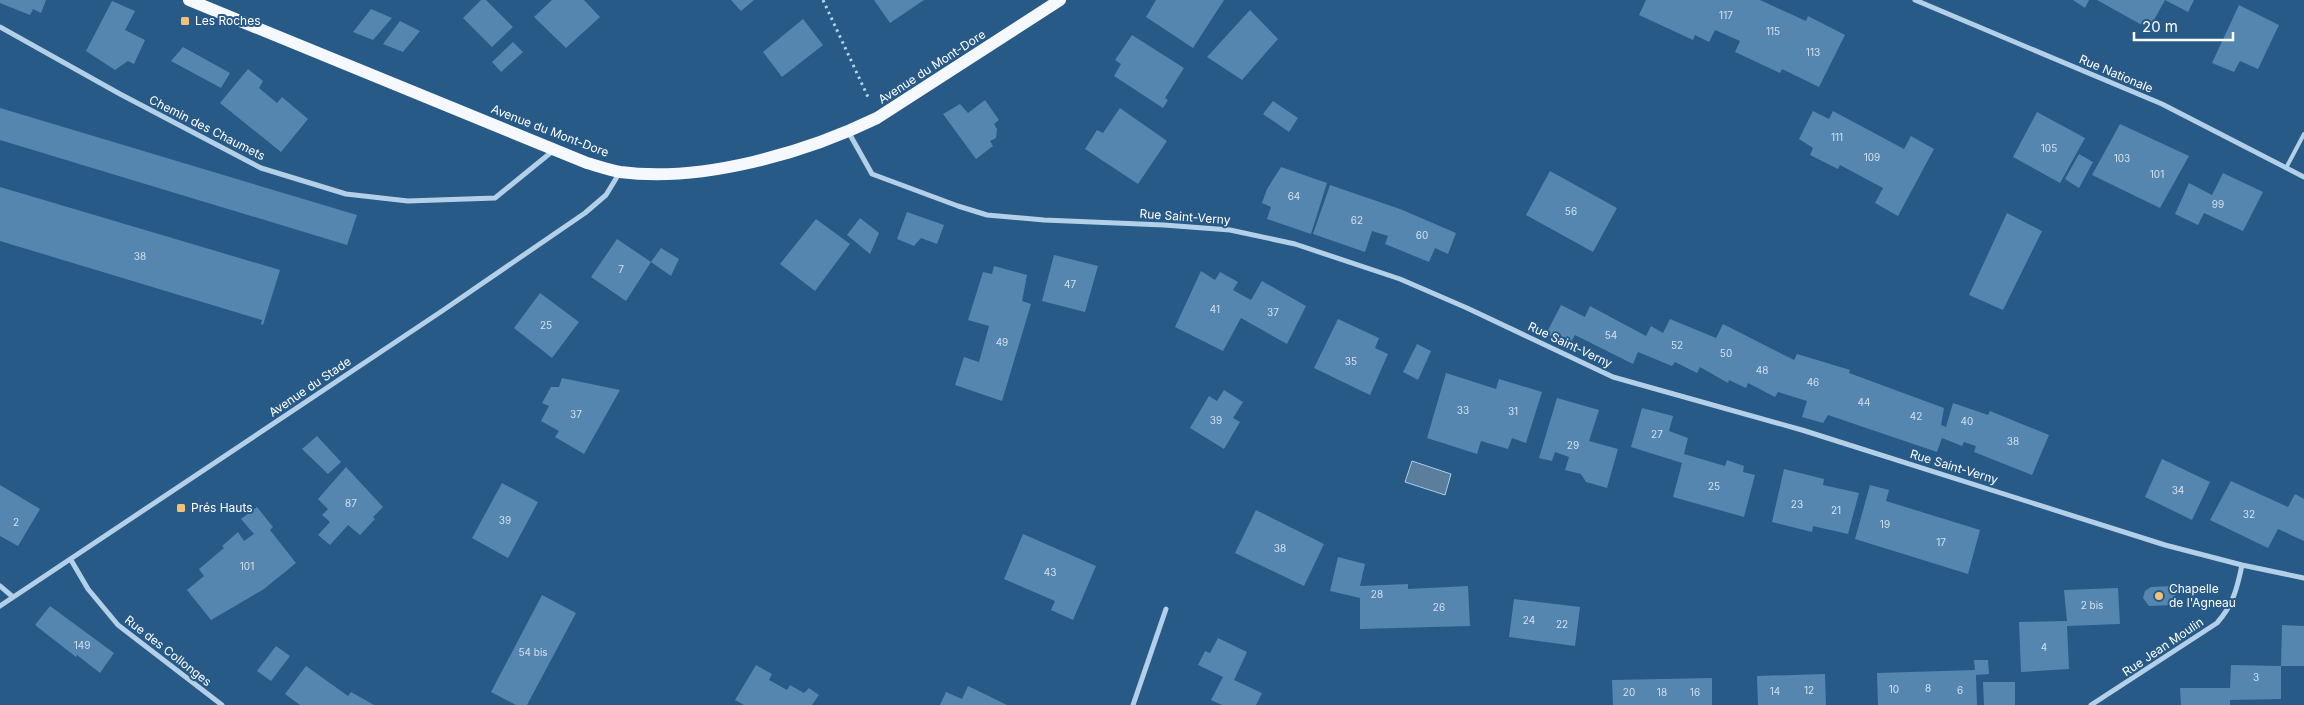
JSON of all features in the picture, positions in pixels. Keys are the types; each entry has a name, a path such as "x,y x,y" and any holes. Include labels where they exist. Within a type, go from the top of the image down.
{"main road":[{"name":"Avenue du Mont-Dore","path":"189,0 587,162 620,172 661,174 697,172 778,156 848,132 877,118 1060,0"}],"street":[{"name":"Rue Nationale","path":"1915,0 2162,104 2304,177"},
{"name":"Chemin des Chaumets","path":"0,27 120,94 261,168 346,194 408,201 495,198 554,149"},
{"name":"Rue Saint-Verny","path":"848,132 872,174 958,206 987,214 1044,220 1230,230 1295,244 1400,279 1467,308 1612,377 1802,430 2165,544 2242,565 2304,578"},
{"name":"Avenue du Stade","path":"0,606 585,213 606,195 620,172"},
{"name":"Rue des Collonges","path":"71,560 88,589 118,625 221,705"},
{"name":"Rue Jean Moulin","path":"2091,705 2217,623 2229,610 2237,589 2242,565"},
{"path":"0,586 13,597"},
{"path":"1133,705 1166,609"}],"lane":[{"path":"2286,168 2304,134"}],"path":[{"path":"823,0 877,118"}],"water":[{"path":"1412,461 1451,474 1445,495 1405,482"}],"building":[{"path":"0,0 46,0 41,13 33,9 30,15 0,3"},
{"path":"481,0 486,0 513,27 492,47 463,18"},
{"path":"552,0 584,0 600,17 566,48 534,17"},
{"path":"731,0 754,0 741,11"},
{"path":"874,0 924,0 890,23"},
{"path":"1156,0 1224,0 1193,48 1146,17"},
{"path":"1646,0 1760,0 1806,21 1808,16 1845,35 1819,87 1782,69 1780,73 1735,52 1740,41 1715,30 1709,42 1695,35 1693,40 1639,15"},
{"path":"2073,0 2089,0 2085,8"},
{"path":"2097,0 2165,0 2149,29"},
{"path":"2165,0 2194,0 2188,12"},
{"path":"112,1 135,11 125,30 145,40 134,64 128,61 115,70 86,51"},
{"path":"2239,5 2279,25 2258,69 2240,61 2234,72 2212,63"},
{"path":"371,9 392,18 373,40 353,32"},
{"path":"1250,10 1278,39 1242,80 1207,57"},
{"path":"803,19 823,45 782,77 763,52"},
{"path":"400,21 420,31 403,52 383,44"},
{"path":"1132,35 1184,68 1165,98 1168,100 1163,108 1114,76 1121,64 1115,60"},
{"path":"513,42 523,52 501,72 492,62"},
{"path":"183,47 230,73 221,88 171,61"},
{"path":"248,69 263,81 259,88 277,103 282,97 308,119 281,152 220,103"},
{"path":"985,100 999,120 994,124 997,129 996,138 990,141 993,146 976,159 943,114 960,104 968,113"},
{"path":"1273,101 1298,118 1289,132 1263,114"},
{"path":"0,108 357,215 347,245 0,140"},
{"path":"1120,108 1167,141 1138,184 1085,149 1097,130 1103,133"},
{"path":"1813,111 1829,119 1833,111 1904,149 1911,136 1934,149 1898,216 1875,203 1883,188 1840,165 1838,169 1810,155 1813,148 1799,139"},
{"path":"2037,112 2085,138 2060,183 2013,157"},
{"path":"2120,124 2189,156 2160,208 2092,175"},
{"path":"2079,154 2093,162 2079,188 2065,179"},
{"path":"1281,167 1327,183 1311,234 1267,219 1271,207 1262,203 1267,189"},
{"path":"1550,171 1617,208 1593,252 1526,215"},
{"path":"2223,173 2263,192 2243,231 2204,213 2198,225 2175,214 2189,183 2212,195"},
{"path":"1330,185 1400,209 1456,233 1448,254 1435,248 1429,262 1385,244 1388,236 1372,231 1365,252 1313,234"},
{"path":"0,187 280,270 263,325 261,324 262,320 0,241"},
{"path":"907,212 944,225 937,244 921,238 914,246 897,239"},
{"path":"2007,213 2042,231 2003,310 1969,295"},
{"path":"860,218 879,233 870,254 847,235"},
{"path":"816,219 850,244 815,291 780,264"},
{"path":"617,239 651,262 626,301 591,277"},
{"path":"661,248 679,259 671,276 651,262"},
{"path":"1054,255 1098,266 1085,312 1042,301"},
{"path":"994,266 1027,275 1022,301 1031,304 1002,401 955,385 964,357 979,362 989,326 968,320 983,272 992,274"},
{"path":"1201,271 1215,280 1220,272 1238,282 1233,290 1251,300 1262,281 1306,306 1287,344 1241,318 1223,351 1175,327"},
{"path":"540,293 579,322 552,358 514,328"},
{"path":"1561,305 1585,317 1590,306 1646,336 1651,326 1663,333 1670,319 1716,338 1723,324 1794,360 1797,354 1850,370 1849,373 1944,408 1941,425 1946,427 1953,403 1988,415 1990,411 2049,435 2032,475 1974,452 1976,446 1964,442 1962,446 1942,438 1937,452 1828,415 1823,423 1802,417 1807,401 1778,392 1775,397 1748,383 1746,388 1729,380 1728,383 1700,367 1697,373 1675,362 1672,366 1638,352 1633,364 1575,335 1570,344 1546,334"},
{"path":"1338,319 1379,338 1375,348 1388,354 1370,395 1314,368"},
{"path":"1417,344 1431,351 1418,380 1403,372"},
{"path":"1446,373 1496,389 1499,379 1542,392 1526,443 1512,438 1508,449 1481,441 1477,454 1427,438"},
{"path":"562,378 620,390 584,454 555,437 559,431 541,421 549,406 542,403 551,387 559,387"},
{"path":"1224,390 1243,402 1233,418 1240,422 1224,449 1190,428 1209,396 1217,401"},
{"path":"1557,398 1599,410 1589,441 1618,449 1607,488 1586,482 1581,474 1565,470 1569,457 1555,452 1552,461 1539,458"},
{"path":"1642,408 1673,416 1669,431 1688,438 1684,454 1725,466 1727,460 1744,466 1743,472 1755,475 1744,517 1673,497 1682,463 1631,447"},
{"path":"317,436 341,462 328,474 302,449"},
{"path":"2162,459 2210,482 2192,520 2145,497"},
{"path":"346,467 383,507 360,535 348,525 330,545 318,535 330,522 322,515 328,509 318,499"},
{"path":"1784,469 1824,479 1823,485 1859,493 1848,534 1813,526 1812,532 1772,522"},
{"path":"2231,481 2288,507 2295,494 2304,499 2304,541 2278,529 2268,548 2210,520"},
{"path":"502,483 538,502 508,558 472,538"},
{"path":"0,485 40,509 18,546 0,536"},
{"path":"1870,485 1889,490 1886,501 1980,530 1968,574 1855,539"},
{"path":"257,507 273,527 270,530 296,563 264,589 211,620 187,590 204,576 199,569 224,548 222,546 238,532 244,541 254,534 241,519"},
{"path":"1256,510 1324,544 1304,586 1235,553"},
{"path":"1023,534 1096,566 1073,620 1051,610 1055,601 1004,579"},
{"path":"1338,557 1365,564 1360,586 1408,584 1408,589 1468,586 1470,626 1360,629 1360,598 1330,591"},
{"name":"Chapelle de l'Agneau","path":"2174,586 2176,605 2149,606 2143,598 2145,591 2151,587"},
{"path":"2118,588 2120,624 2067,626 2069,669 2021,672 2019,622 2067,621 2064,590"},
{"path":"542,595 576,613 527,705 516,705 491,692"},
{"path":"1514,599 1580,607 1575,646 1509,637"},
{"path":"50,606 114,653 100,673 35,625"},
{"path":"2282,625 2304,626 2304,666 2281,666"},
{"path":"1218,638 1247,652 1234,680 1262,693 1256,705 1222,705 1211,700 1223,677 1198,665 1205,651 1210,653"},
{"path":"276,646 290,656 271,681 257,671"},
{"path":"1974,660 1988,660 1989,674 1976,675 1977,705 1878,705 1877,673 1975,670"},
{"path":"756,665 772,674 769,680 787,690 790,685 804,693 809,688 819,695 812,705 744,705 735,700"},
{"path":"2231,665 2281,666 2281,699 2230,700 2230,705 2181,705 2180,688 2230,688"},
{"path":"306,666 348,696 351,692 374,705 300,705 285,694"},
{"path":"1825,674 1826,705 1758,705 1757,676"},
{"path":"1712,678 1712,705 1613,705 1612,680"},
{"path":"1983,682 2015,682 2015,705 1984,705"},
{"path":"968,686 1007,705 940,705 946,692 962,699"}],"place":[{"name":"Les Roches","path":"185,21"},
{"name":"Prés Hauts","path":"181,508"},
{"name":"Chapelle de l'Agneau","path":"2159,596"}]}
